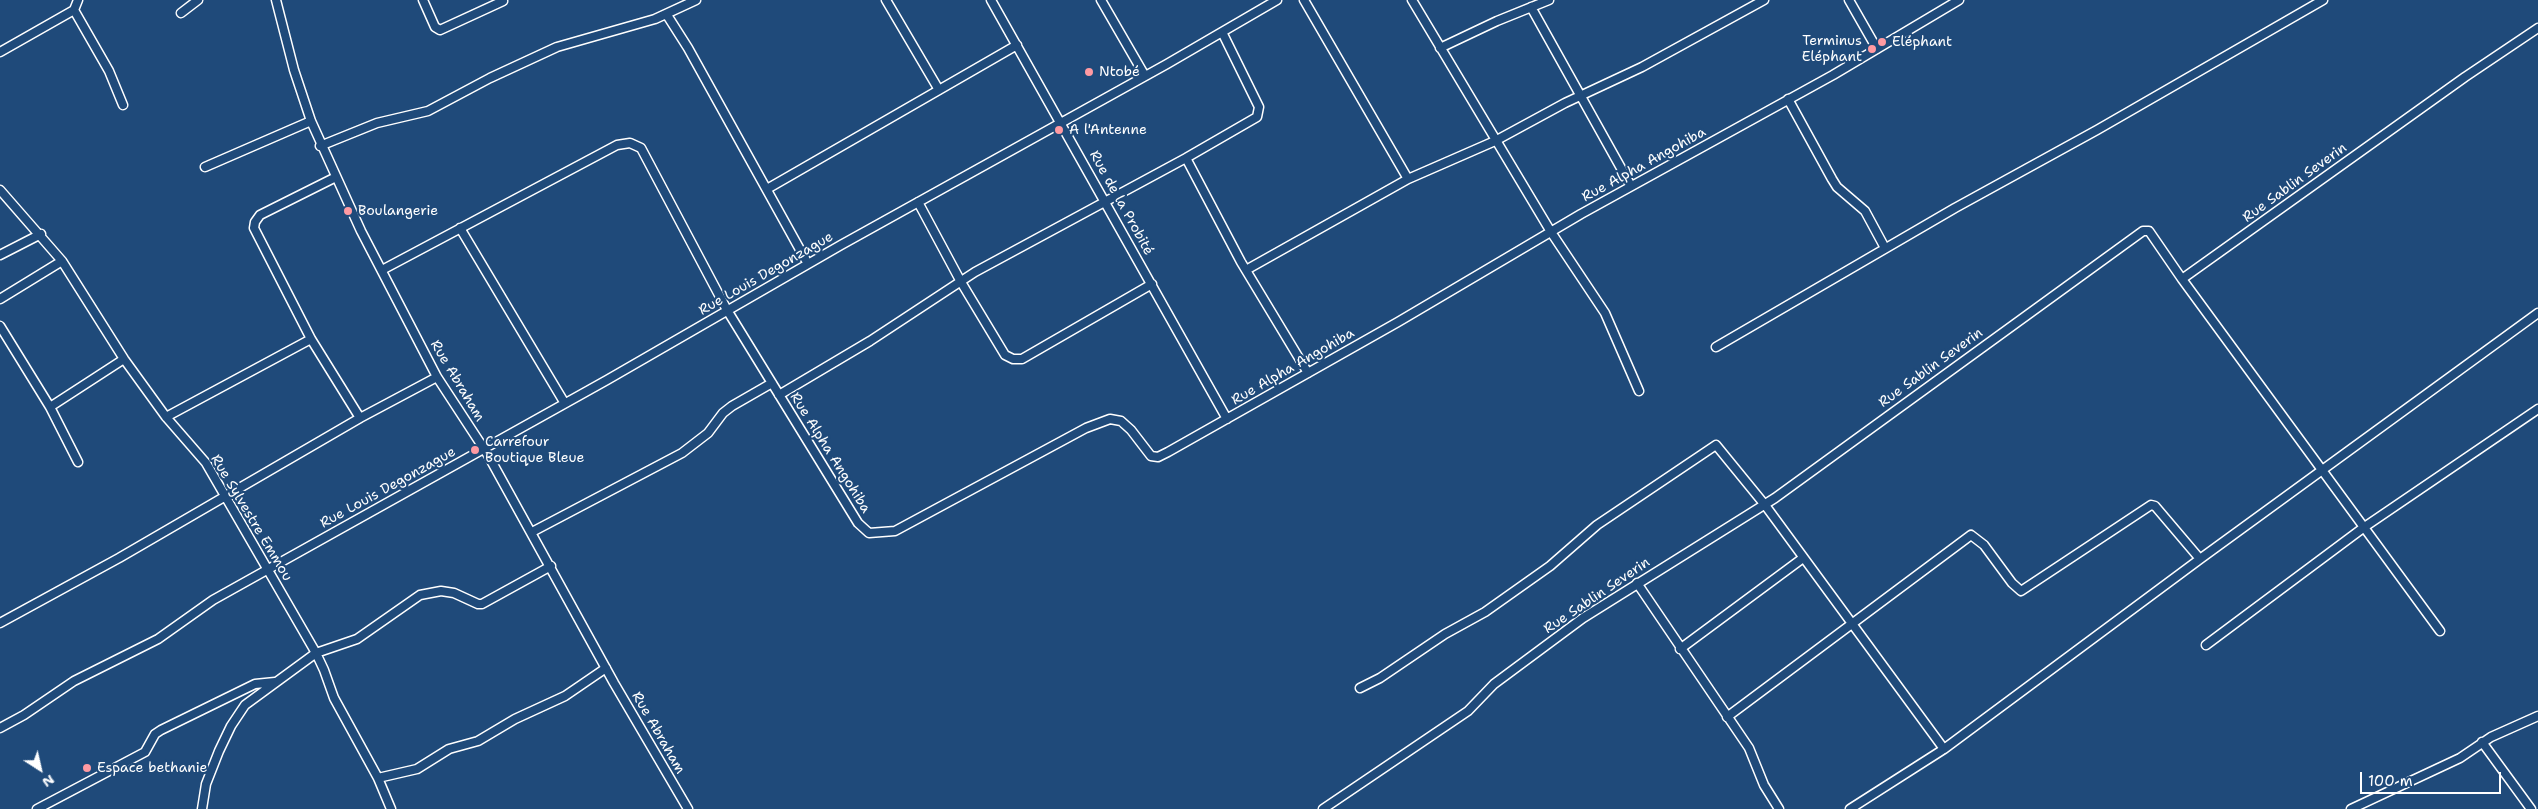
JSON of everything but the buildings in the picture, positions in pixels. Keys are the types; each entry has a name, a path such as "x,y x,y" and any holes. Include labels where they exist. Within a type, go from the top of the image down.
{"street":[{"path":"0,52 74,10 78,0"},
{"path":"181,13 198,0"},
{"name":"Rue Abraham","path":"276,0 294,70 320,146 382,270 437,377 484,448 606,668 688,809"},
{"path":"423,0 435,27 440,30 503,1"},
{"path":"320,146 377,123 428,111 490,78 557,46 667,15 696,0"},
{"path":"886,0 940,90"},
{"name":"Rue de la Probité","path":"991,0 1106,201 1227,419"},
{"path":"1101,0 1145,76"},
{"name":"Rue Louis Degonzague","path":"0,728 24,716 74,681 158,639 213,600 564,402 607,380 808,264 1277,0"},
{"path":"1304,0 1408,179"},
{"path":"1440,48 1549,0"},
{"path":"1246,270 1408,179 1495,141 1764,0"},
{"path":"1849,0 1877,49"},
{"path":"1716,347 1885,248 2252,43 2323,0"},
{"path":"1415,1 1440,48 1550,232 1605,313 1639,391"},
{"name":"Rue Alpha Angohiba","path":"382,270 616,145 630,143 641,148 727,310 858,524 869,533 895,531 1086,428 1110,418 1121,421 1151,456 1158,457 1308,373 1631,186 1788,100 1877,49 1954,1"},
{"path":"1531,8 1631,186"},
{"path":"74,10 110,71 123,105"},
{"path":"667,15 688,48 808,264"},
{"name":"Rue Sablin Severin","path":"1323,809 1468,711 1494,684 1583,618 1765,505 2143,231 2148,231 2182,279 2464,77 2538,28"},
{"path":"779,395 870,341 975,272 1258,117 1258,107 1222,32"},
{"path":"768,190 1017,45"},
{"path":"1788,100 1837,187 1865,211 1885,248"},
{"path":"205,168 311,121"},
{"path":"1186,158 1246,270 1308,373"},
{"path":"336,177 260,215 255,222 254,228 311,339 360,418"},
{"name":"Rue Sylvestre Emmou","path":"0,190 41,234 62,260 124,359 166,417 206,463 316,654 347,726 378,778 391,809"},
{"path":"918,202 961,282 1005,355 1013,359 1022,359 1152,284"},
{"path":"460,228 564,402"},
{"path":"0,254 41,234"},
{"path":"0,299 62,260"},
{"path":"2182,279 2440,631"},
{"path":"1850,809 1944,749 2321,470 2538,313"},
{"path":"0,326 50,407 78,462"},
{"path":"166,417 311,339"},
{"path":"50,407 124,359"},
{"path":"0,623 360,418 437,377"},
{"path":"532,532 682,453 704,437 723,413 772,383"},
{"path":"2206,645 2363,528 2538,409"},
{"path":"1360,688 1380,678 1445,634 1485,612 1550,566 1596,525 1711,446 1719,446 1765,505 1944,749"},
{"path":"1727,717 1853,625 1971,535 1984,545 2012,583 2021,591 2151,505 2200,559"},
{"path":"1680,649 1803,558"},
{"path":"202,809 206,784 231,726 246,705 275,682 316,654 357,639 420,595 441,591 454,592 478,604 482,604 551,566"},
{"path":"1637,583 1748,748 1764,785 1779,809"},
{"path":"378,778 417,769 449,749 478,741 515,720 565,696 606,668"},
{"path":"37,809 145,752 156,734 161,730 255,684 275,682"},
{"path":"2351,809 2460,758 2482,742 2538,716"},
{"path":"2482,742 2531,809"}],"place":[{"name":"Eléphant","path":"1882,42"},
{"name":"Terminus Eléphant","path":"1872,49"},
{"name":"Ntobé","path":"1089,72"},
{"name":"A l'Antenne","path":"1059,130"},
{"name":"Boulangerie","path":"348,211"},
{"name":"Carrefour Boutique Bleue","path":"475,450"},
{"name":"Espace bethanie","path":"87,768"}]}
